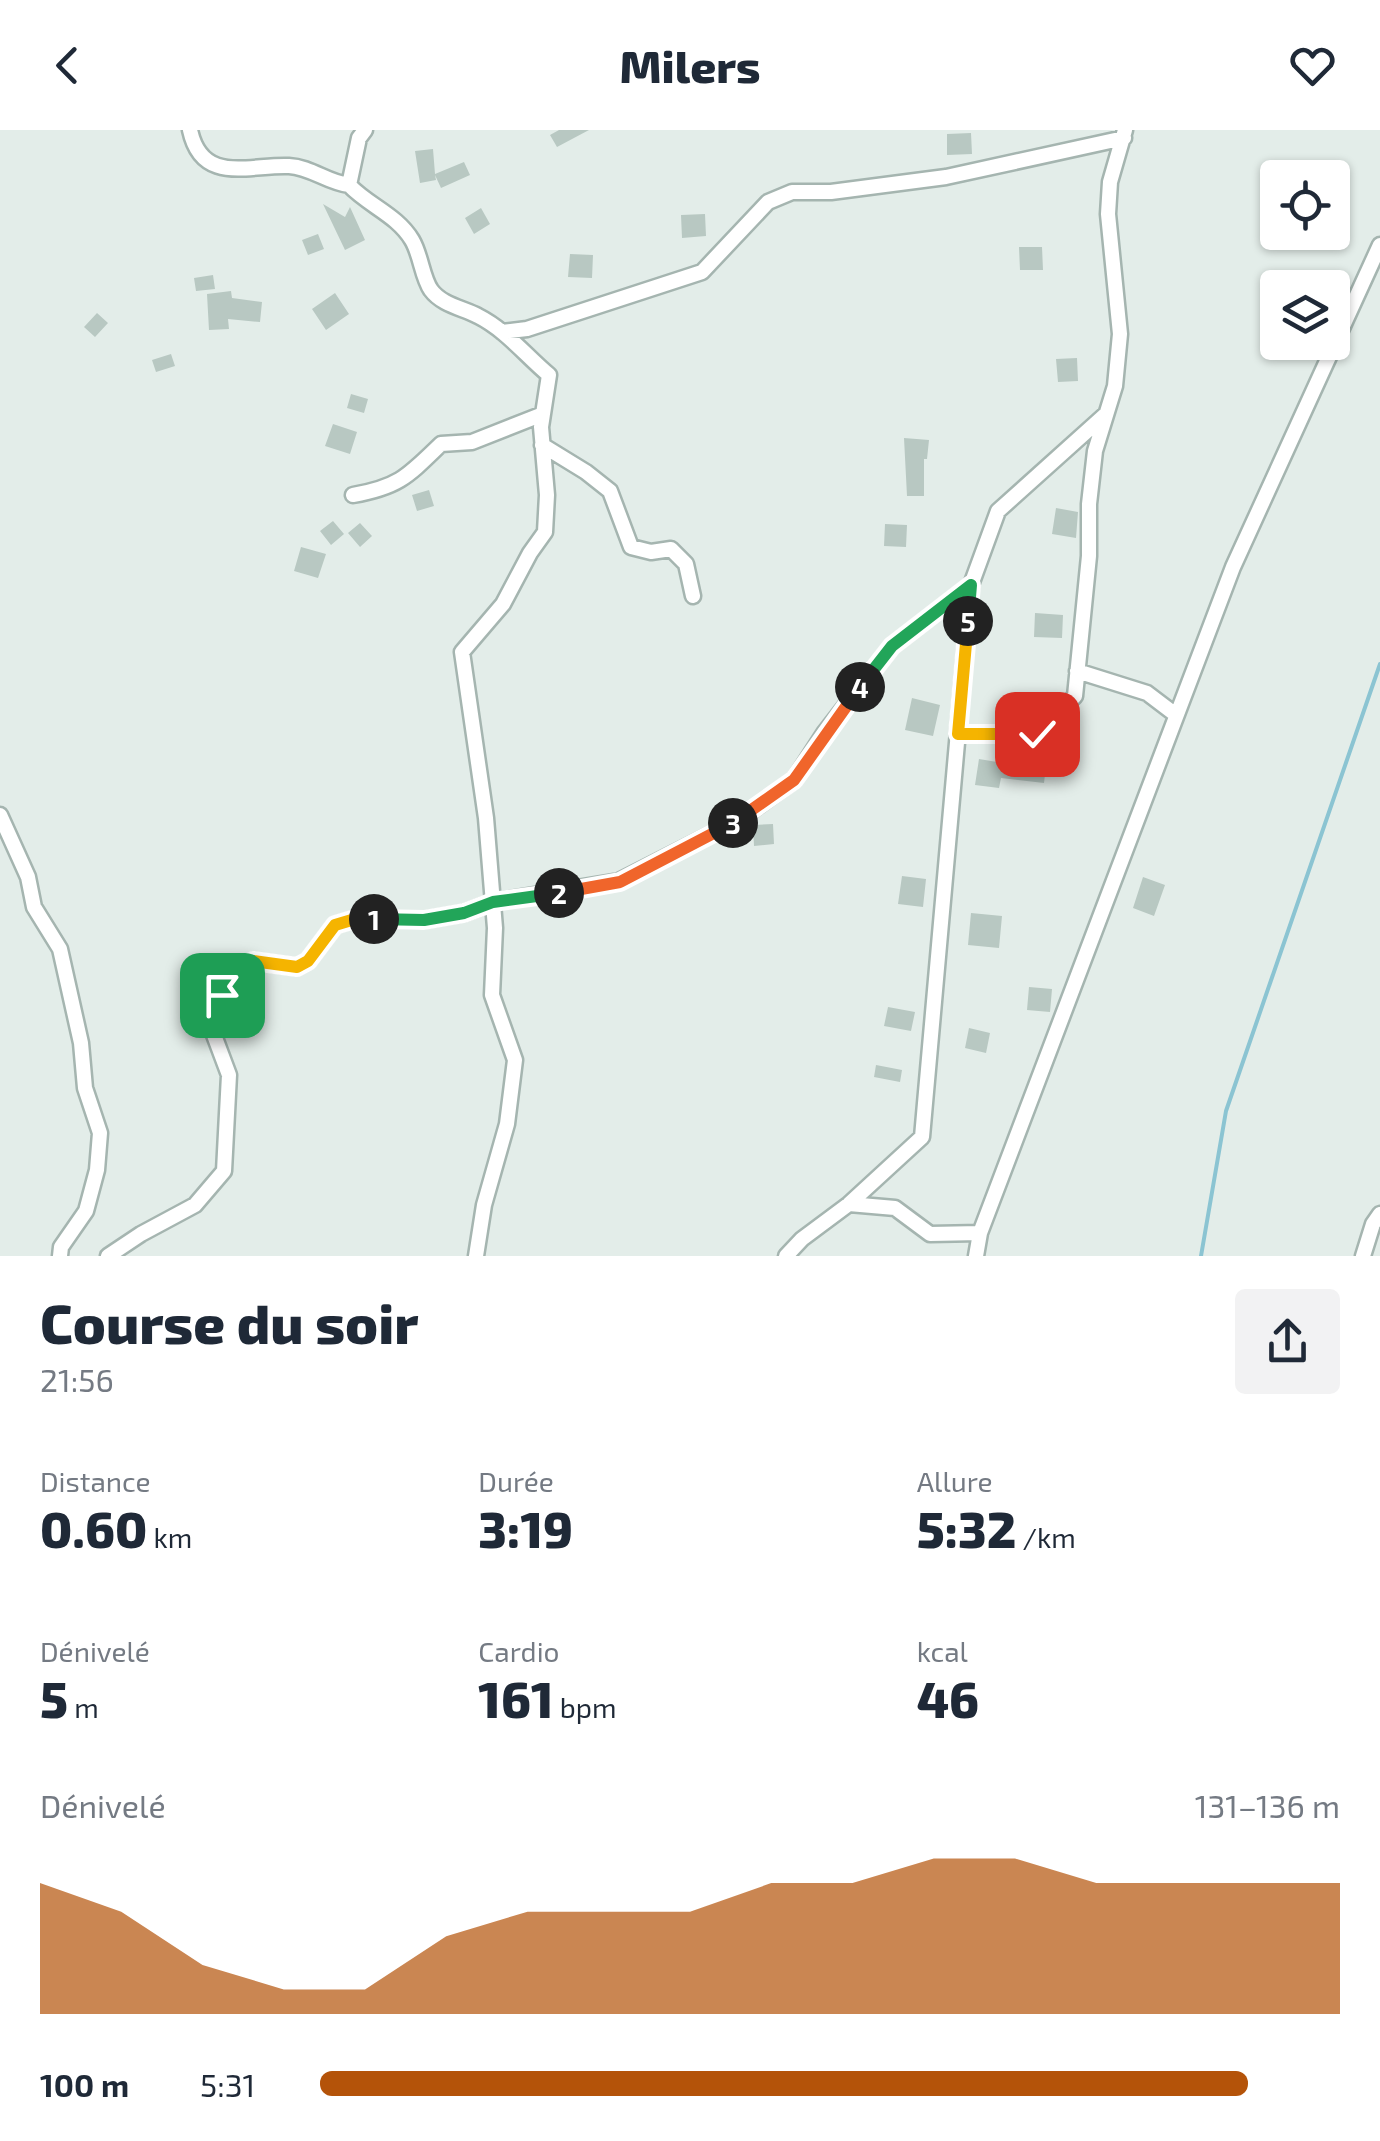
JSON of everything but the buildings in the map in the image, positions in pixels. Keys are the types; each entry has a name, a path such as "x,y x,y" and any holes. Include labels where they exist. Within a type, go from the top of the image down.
{"street":[{"path":"190,130 192,142 212,164 238,172 290,166 349,185 366,203 395,219 413,241 431,290 453,307 502,332 549,376 542,445 547,495 545,532 530,552 504,604 462,652 486,818 496,928 492,994 515,1060 506,1124 484,1205 476,1256"},
{"path":"349,185 359,138 365,130"},
{"path":"502,332 528,329 702,272 768,202 792,192 830,192 946,177 1124,134 1110,182 1108,214 1120,334 1114,386 1095,450 1089,556 1074,696 1037,734 958,734"},
{"path":"976,1256 980,1232 1232,567 1380,245"},
{"path":"353,495 386,489 410,474 440,444 472,442 543,414"},
{"path":"786,1256 922,1137 971,585 998,510 1106,414"},
{"path":"542,445 610,491 631,546 651,552 671,549 686,564 693,596"},
{"path":"108,1256 195,1205 224,1171 230,1075 211,1027 222,995 236,973 253,961 297,967 308,961 335,925 355,919 424,920 464,913 493,902 620,882 739,820 794,780 825,732 892,646 971,585"},
{"path":"1077,671 1147,693 1176,716"},
{"path":"0,815 28,877 34,907 60,949 81,1043 84,1088 100,1134 97,1170 86,1210 61,1247 60,1256"},
{"path":"849,1204 895,1208 930,1234 980,1232"},
{"path":"1363,1256 1380,1214"}],"waterway":[{"path":"1201,1256 1226,1111 1380,664"}],"route":[{"path":"222,995 236,973 253,961 297,967 308,961 335,925 355,919 424,920 464,913 493,902 620,882 739,820 794,780 825,732 892,646 971,585 958,734 1037,734"}]}
